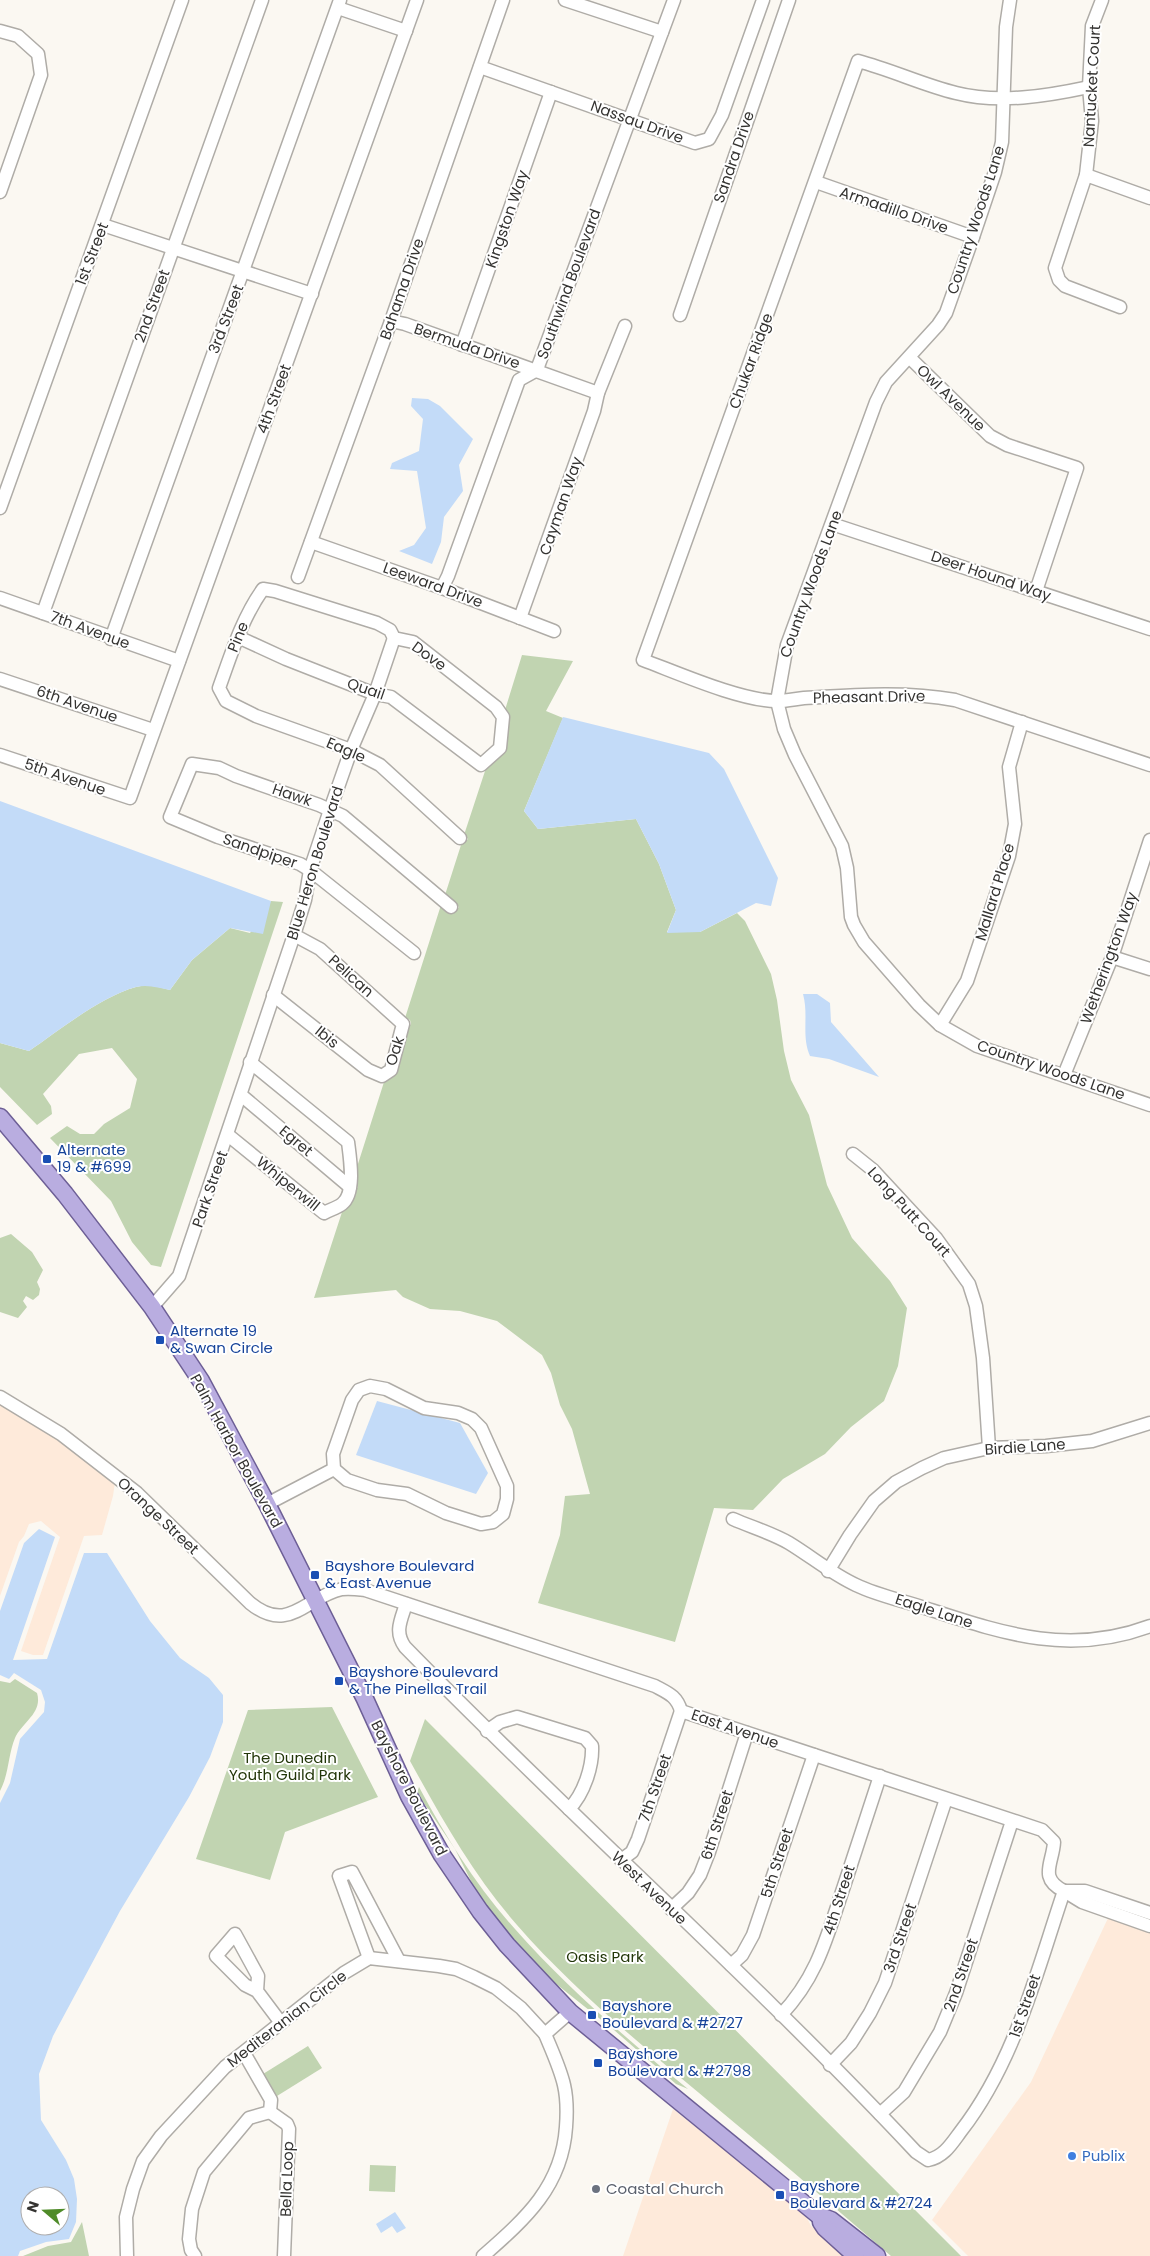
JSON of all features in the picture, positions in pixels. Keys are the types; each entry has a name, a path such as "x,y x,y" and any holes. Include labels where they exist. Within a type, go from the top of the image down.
{"main road":[{"name":"Palm Harbor Boulevard","path":"0,1117 76,1208 152,1307 201,1381 267,1504 315,1602"},
{"name":"Bayshore Boulevard","path":"315,1602 364,1699 409,1796 442,1855 506,1945 570,2012 818,2215 830,2220 877,2256"},
{"name":"Bayshore Boulevard","path":"818,2215 824,2228 856,2256"}],"street":[{"name":"1st Street","path":"0,508 103,225 182,0"},
{"name":"2nd Street","path":"43,613 262,0"},
{"name":"4th Street","path":"130,798 417,0"},
{"name":"Bahama Drive","path":"298,577 391,321 503,0"},
{"path":"566,0 584,2 662,32"},
{"name":"Southwind Boulevard","path":"442,588 519,380 537,370 628,119 674,0"},
{"name":"Nassau Drive","path":"480,68 695,143 709,139 722,115 764,0"},
{"name":"Sandra Drive","path":"680,315 789,0"},
{"name":"Country Woods Lane","path":"1010,0 1006,27 1002,142 995,172 946,313 910,358 886,382 876,402 787,645 777,701 784,729 795,755 842,846 847,868 851,917 854,925 864,942 919,1006 940,1025 976,1046 1150,1104"},
{"name":"Nantucket Court","path":"1102,0 1092,26 1089,87 1092,121 1086,175 1056,268 1059,280 1065,286 1120,306"},
{"path":"339,4 406,31"},
{"name":"3rd Street","path":"111,639 339,4"},
{"path":"0,31 18,36 38,54 41,75 0,192"},
{"name":"Chukar Ridge","path":"643,660 858,61 959,94 1003,98"},
{"path":"1003,98 1052,95 1089,87"},
{"name":"Kingston Way","path":"462,345 550,92"},
{"path":"1086,175 1150,198"},
{"name":"Armadillo Drive","path":"816,182 973,237"},
{"path":"103,225 243,273 312,294"},
{"name":"Bermuda Drive","path":"391,321 405,324 598,393"},
{"name":"Cayman Way","path":"520,618 594,411 598,393 625,326"},
{"name":"Owl Avenue","path":"910,358 990,436 1007,445 1077,468 1036,591"},
{"name":"Deer Hound Way","path":"832,524 1150,629"},
{"name":"Leeward Drive","path":"311,542 442,588 554,631"},
{"name":"Pine","path":"219,688 251,607 263,589"},
{"name":"Dove","path":"263,589 275,591 377,623 390,630 394,638 412,642 496,707 503,717 500,748 481,765"},
{"name":"7th Avenue","path":"0,598 111,639 180,661"},
{"name":"Quail","path":"238,637 286,659 375,694 391,697 481,765"},
{"name":"Blue Heron Boulevard","path":"250,1062 294,935 305,900 310,870 330,810 351,750 375,694 394,638"},
{"name":"Pheasant Drive","path":"643,660 703,683 752,698 777,701 803,698 924,694 955,700 1150,765"},
{"name":"6th Avenue","path":"0,679 153,730"},
{"name":"Eagle","path":"219,688 226,701 256,716 351,750 380,765 460,838"},
{"name":"Mallard Place","path":"940,1025 967,981 1009,856 1015,824 1009,767 1022,722"},
{"name":"5th Avenue","path":"0,755 130,798"},
{"name":"Hawk","path":"170,817 192,764 219,768 343,816 451,907"},
{"name":"Sandpiper","path":"170,817 218,837 300,864 414,953"},
{"name":"Wetherington Way","path":"1064,1075 1112,957 1150,840"},
{"name":"Pelican","path":"294,935 320,949 404,1024"},
{"path":"1112,957 1150,969"},
{"name":"Ibis","path":"273,994 368,1070 382,1076"},
{"name":"Oak","path":"382,1076 391,1070 404,1024"},
{"path":"250,1062 348,1142 351,1163 350,1187"},
{"name":"Park Street","path":"152,1307 179,1276 228,1135 250,1062"},
{"name":"Egret","path":"241,1095 350,1187"},
{"name":"Whiperwill","path":"228,1135 324,1214 343,1203 350,1187"},
{"name":"Long Putt Court","path":"853,1154 873,1170 936,1238 970,1284 976,1306 983,1358 988,1448"},
{"path":"370,1386 386,1389 424,1408 458,1413 472,1419 481,1428 507,1486 508,1499 503,1514 493,1522 481,1524 446,1513 407,1494 377,1490 347,1480 334,1469 333,1454 352,1400 359,1390 370,1386"},
{"name":"Orange Street","path":"0,1397 61,1434 137,1493 257,1609 272,1616 285,1616 315,1602"},
{"name":"Birdie Lane","path":"828,1571 874,1501 896,1482 944,1458 988,1448 1046,1446 1092,1441 1150,1422"},
{"path":"267,1504 334,1469"},
{"name":"Eagle Lane","path":"733,1518 788,1543 828,1571 858,1586 982,1626 1020,1636 1079,1640 1122,1634 1150,1626"},
{"name":"East Avenue","path":"315,1602 340,1590 353,1588 365,1590 655,1686 674,1696 679,1702 681,1711 1042,1830 1054,1842 1048,1871 1049,1880 1054,1886 1064,1891"},
{"name":"West Avenue","path":"406,1604 398,1627 398,1638 404,1647 487,1731 731,1965 916,2152 928,2160"},
{"name":"7th Street","path":"621,1860 632,1852 638,1839 681,1711"},
{"path":"487,1731 500,1722 517,1717 585,1738 592,1746 593,1756 582,1791 576,1802 569,1809"},
{"name":"6th Street","path":"671,1909 688,1893 700,1875 747,1733"},
{"name":"5th Street","path":"731,1965 742,1955 754,1935 814,1755"},
{"name":"4th Street","path":"781,2015 798,1997 811,1978 880,1776"},
{"name":"3rd Street","path":"830,2064 852,2043 885,1983 946,1799"},
{"name":"2nd Street","path":"880,2114 904,2092 940,2032 956,1993 1012,1821"},
{"path":"399,1961 352,1872 339,1876 369,1958 456,1969 496,1988 521,2008 545,2034 564,2086 566,2117 564,2145 556,2174 527,2216 483,2256"},
{"name":"1st Street","path":"928,2160 938,2158 950,2145 990,2089 1009,2051 1026,2006 1064,1891"},
{"path":"1064,1891 1085,1891 1150,1913"},
{"path":"1064,1891 1082,1902 1150,1926"},
{"name":"Mediteranian Circle","path":"127,2256 126,2217 133,2189 144,2161 161,2136 220,2072 344,1973 369,1958"},
{"path":"257,1991 281,2023"},
{"path":"545,2034 570,2012"},
{"path":"196,2256 191,2250 189,2239 192,2209 204,2172 249,2118 270,2112 271,2100 244,2052"},
{"name":"Bella Loop","path":"270,2112 286,2124 289,2129 284,2256"}],"shaded area":[{"path":"0,1403 58,1438 115,1482 102,1535 84,1536 43,1655 33,1655 21,1651 60,1537 41,1521 29,1524 19,1542 0,1596"},
{"path":"1109,1916 1150,1931 1150,2256 968,2256 932,2220 1031,2082"},
{"path":"673,2109 805,2214 811,2226 848,2256 623,2256"}],"green space":[{"path":"522,655 573,661 546,711 563,718 524,811 538,829 636,819 659,864 676,910 667,932 700,932 737,913 745,921 771,974 777,1000 784,1051 791,1080 809,1115 827,1185 852,1238 890,1281 907,1308 898,1366 884,1401 851,1427 825,1454 783,1479 753,1510 714,1508 675,1642 538,1603 560,1535 565,1496 590,1494 572,1429 560,1405 551,1373 542,1355 497,1321 460,1311 430,1309 403,1297 396,1290 314,1298 343,1209 358,1187 356,1185 357,1167 384,1082 396,1072 411,1024 410,1020 405,1018 441,905 452,914 459,907 445,895 461,845 468,839 464,835 486,768 504,752 505,710"},
{"path":"271,901 283,902 161,1267 151,1265 132,1242 111,1201 50,1138 67,1126 80,1134 94,1134 104,1124 130,1108 137,1079 112,1048 79,1054 43,1094 51,1106 52,1114 37,1125 0,1087 0,1043 29,1051 108,998 136,987 158,987 170,990 192,960 230,928 250,933"},
{"path":"11,1234 32,1252 43,1270 37,1282 40,1289 39,1295 33,1300 26,1296 23,1301 27,1307 18,1318 0,1312 0,1238"},
{"path":"15,1679 37,1693 38,1700 35,1712 15,1738 0,1791 0,1681 10,1683"},
{"name":"The Dunedin Youth Guild Park","path":"332,1707 378,1797 285,1832 270,1880 196,1859 248,1710"},
{"name":"Oasis Park","path":"425,1719 961,2256 891,2256 644,2047 591,2000 541,1951 501,1906 473,1867 410,1761"},
{"path":"419,1787 440,1824 454,1847 417,1793"},
{"path":"456,1850 487,1896 555,1972 598,2012 688,2089 676,2084 614,2030 555,1983 504,1933 485,1909"},
{"path":"308,2046 322,2068 277,2096 263,2074"},
{"path":"370,2165 396,2166 395,2192 369,2191"},
{"path":"82,2222 89,2256 23,2256 48,2246 71,2242"}],"water":[{"path":"412,398 428,399 440,406 473,439 459,465 463,491 444,517 441,542 432,564 399,551 414,545 426,528 417,471 390,469 392,463 419,451 423,419 411,406"},
{"path":"563,717 709,753 724,769 778,878 771,906 756,903 700,932 667,933 676,910 659,864 636,819 538,829 524,811"},
{"path":"0,801 271,901 263,934 230,928 192,960 170,990 145,986 136,987 108,998 29,1051 0,1043"},
{"path":"803,994 817,994 830,1003 831,1022 879,1077 829,1059 810,1056 805,1033 805,1002"},
{"path":"377,1401 460,1423 488,1473 476,1494 356,1455"},
{"path":"39,1529 55,1537 13,1660 47,1659 84,1553 107,1553 150,1621 180,1658 209,1678 223,1695 223,1722 210,1757 189,1797 120,1911 53,2036 39,2074 41,2120 66,2160 74,2179 77,2199 76,2222 69,2239 46,2242 20,2251 18,2256 0,2256 0,1803 10,1783 20,1739 44,1712 45,1702 41,1690 14,1673 9,1679 0,1675 0,1611 24,1543"},
{"path":"395,2212 406,2228 397,2233 392,2226 381,2233 376,2224"}],"place":[{"name":"Alternate 19 & #699","path":"47,1159"},
{"name":"Alternate 19 & Swan Circle","path":"160,1340"},
{"name":"Bayshore Boulevard & East Avenue","path":"315,1575"},
{"name":"Bayshore Boulevard & The Pinellas Trail","path":"339,1681"},
{"name":"Bayshore Boulevard & #2727","path":"592,2015"},
{"name":"Bayshore Boulevard & #2798","path":"598,2063"},
{"name":"Publix","path":"1072,2156"},
{"name":"Coastal Church","path":"596,2189"},
{"name":"Bayshore Boulevard & #2724","path":"780,2195"}]}
